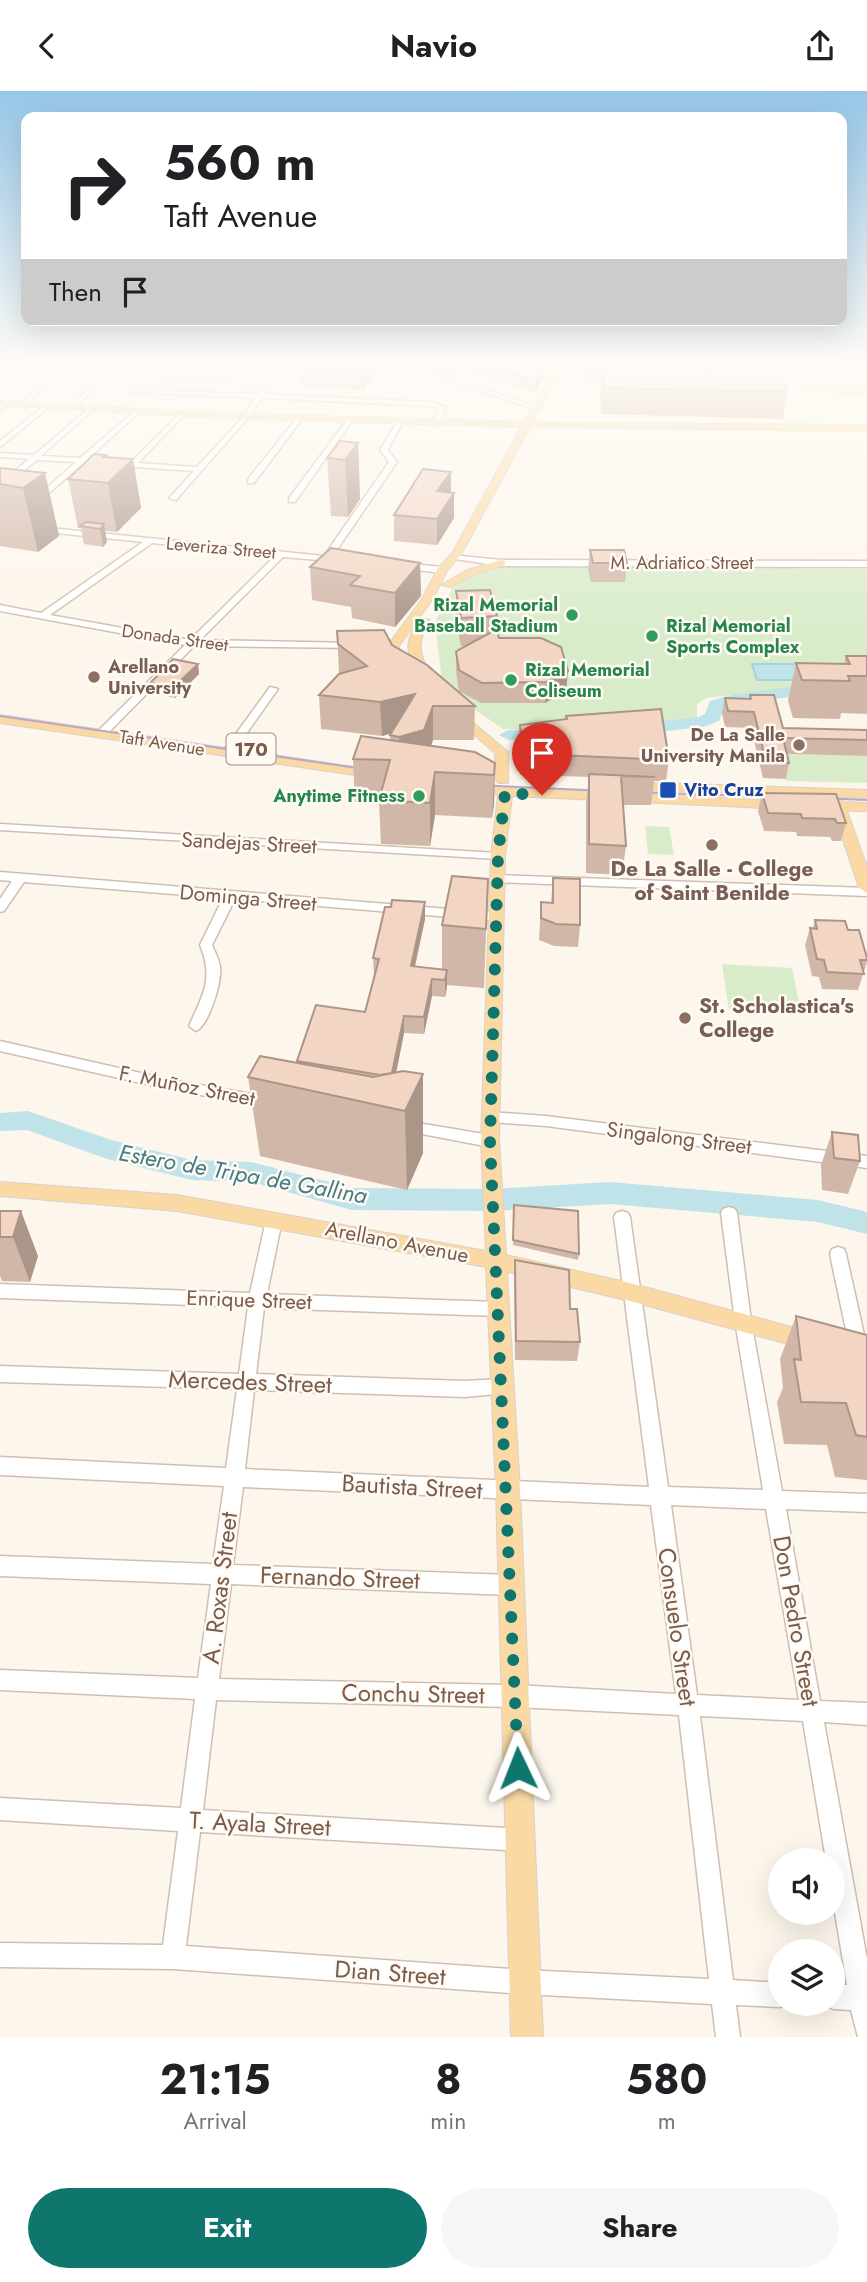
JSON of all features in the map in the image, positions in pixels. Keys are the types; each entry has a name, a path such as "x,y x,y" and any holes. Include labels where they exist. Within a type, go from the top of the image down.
{"main road":[{"path":"386,644 427,600 442,570 456,555 510,458"},
{"path":"386,644 398,672 433,692 414,655 412,637 458,563 456,555"},
{"path":"446,585 471,572 501,563"},
{"path":"386,644 412,637"},
{"path":"398,672 420,668"},
{"path":"443,701 501,752 503,794 498,856 490,1141 500,1387 508,1491 527,2037"},
{"name":"Taft Avenue","path":"0,711 104,730 387,771"},
{"name":"Taft Avenue","path":"0,719 104,730"},
{"path":"503,794 479,787 503,794 836,799 867,794"},
{"path":"836,799 867,807"},
{"path":"836,799 867,890"},
{"name":"Arellano Avenue","path":"0,1189 177,1203 496,1261 743,1321 863,1357"}],"street":[{"path":"0,488 34,458"},
{"path":"45,458 200,469"},
{"path":"43,496 86,458"},
{"path":"124,474 139,458"},
{"path":"173,498 210,458"},
{"path":"250,481 268,458"},
{"path":"292,500 322,458"},
{"path":"327,558 393,462 390,458"},
{"name":"Leveriza Street","path":"27,527 69,529 149,542 352,561"},
{"path":"41,617 149,542"},
{"path":"104,730 282,554"},
{"name":"M. Adriatico Street","path":"456,555 867,555"},
{"name":"M. Adriatico Street","path":"456,555 501,563 867,564"},
{"path":"387,564 442,570"},
{"name":"Donada Street","path":"0,608 192,643 386,644"},
{"path":"229,749 273,688"},
{"name":"Sandejas Street","path":"0,827 498,856"},
{"name":"Dominga Street","path":"0,876 497,917"},
{"path":"0,908 20,878"},
{"path":"498,879 867,890"},
{"path":"196,1026 212,989 216,964 206,945 230,897"},
{"path":"0,1062 5,1047"},
{"name":"F. Muñoz Street","path":"5,1047 167,1084 287,1105"},
{"name":"Singalong Street","path":"490,1117 546,1121 867,1162"},
{"path":"393,1124 490,1141"},
{"name":"Don Pedro Street","path":"729,1213 743,1321 864,1998 867,2028"},
{"name":"Consuelo Street","path":"622,1217 630,1292 688,1705 728,2037"},
{"name":"A. Roxas Street","path":"173,1958 257,1300 274,1220"},
{"path":"838,1254 863,1357 867,1387"},
{"name":"Enrique Street","path":"0,1291 498,1309"},
{"name":"Mercedes Street","path":"0,1374 465,1389 500,1387"},
{"name":"Bautista Street","path":"0,1466 508,1491 867,1503"},
{"name":"Fernando Street","path":"0,1566 511,1585"},
{"name":"Conchu Street","path":"0,1680 207,1689 515,1696 867,1714"},
{"name":"T. Ayala Street","path":"0,1809 521,1840"},
{"name":"Dian Street","path":"0,1955 173,1958 524,1982 768,1995"},
{"path":"845,1997 864,1998"}],"green space":[{"name":"Rizal Memorial Sports Complex","path":"500,565 867,569 867,677 844,684 706,698 697,704 697,719 573,730 503,729 451,693 442,682 435,622 455,583"},
{"path":"779,754 867,756 867,783 786,781"},
{"path":"645,826 669,827 674,855 648,854"},
{"path":"722,964 792,968 801,1012 729,1010"}],"water":[{"path":"752,664 819,664 826,680 757,680"}],"building":[{"path":"90,458 133,459 108,483 68,479"},
{"path":"0,468 45,473 23,488 0,484"},
{"path":"423,469 451,472 437,491 454,493 437,519 394,515"},
{"path":"86,522 104,524 100,529 80,526"},
{"path":"331,548 420,563 395,593 350,585 360,576 310,567"},
{"path":"590,550 624,550 627,563 593,563"},
{"path":"490,590 497,616 461,618 456,591"},
{"path":"497,629 499,638 541,638 561,647 568,671 546,682 482,683 459,670 456,652"},
{"path":"384,630 392,645 427,665 475,706 433,706 424,730 399,737 390,735 415,694 380,702 319,695 339,674 367,666 338,644 337,631"},
{"path":"846,656 867,656 867,676 848,676 850,681 802,680 796,663 850,664"},
{"path":"173,659 198,664 174,687 150,683 164,669"},
{"path":"750,695 774,695 783,728 867,730 867,740 783,738 789,763 766,762 754,712 728,711 725,698 751,699"},
{"path":"661,709 669,760 535,754 522,747 520,725 567,719 566,716"},
{"path":"361,736 475,752 495,763 494,775 435,772 430,803 379,800 390,760 353,759"},
{"path":"589,774 655,777 621,776 626,846 589,844"},
{"path":"762,793 836,794 846,823 837,823 835,819 802,818 801,814 768,813"},
{"path":"452,876 488,879 486,929 442,925"},
{"path":"553,878 580,879 580,925 556,924 541,918 541,902 553,903"},
{"path":"392,900 425,902 411,966 447,970 445,980 432,979 424,1017 404,1016 392,1073 380,1075 297,1061 316,1005 365,1012 379,959 373,958 385,907 391,907"},
{"path":"815,920 845,921 848,930 859,930 867,958 860,960 864,974 827,972 824,960 817,959 810,928 817,929"},
{"path":"260,1056 373,1077 403,1071 423,1074 405,1111 248,1077"},
{"path":"832,1132 858,1135 860,1161 834,1158"},
{"path":"514,1205 578,1211 579,1254 513,1240"},
{"path":"0,1211 21,1211 13,1237 0,1237"},
{"path":"515,1260 569,1270 570,1309 577,1309 580,1342 516,1341"},
{"path":"796,1316 867,1335 867,1437 856,1435 846,1403 801,1402 794,1359 801,1360"}],"waterway":[{"path":"631,730 703,722 713,717 716,705 732,700 867,681"},
{"path":"508,735 553,734"},
{"name":"Estero de Tripa de Gallina","path":"0,1122 28,1120 107,1149 192,1170 251,1172 352,1199 493,1200 610,1193 818,1211 867,1223"}],"tram line":[{"path":"0,716 371,770"},
{"path":"475,785 607,791"},
{"path":"632,792 779,797"},
{"path":"817,798 867,800"}],"place":[{"name":"Rizal Memorial Baseball Stadium","path":"572,615"},
{"name":"Rizal Memorial Sports Complex","path":"652,636"},
{"name":"Arellano University","path":"94,677"},
{"name":"Rizal Memorial Coliseum","path":"511,680"},
{"name":"De La Salle University Manila","path":"799,745"},
{"name":"Vito Cruz","path":"668,790"},
{"name":"Anytime Fitness","path":"419,796"},
{"name":"De La Salle - College of Saint Benilde","path":"712,845"},
{"name":"St. Scholastica's College","path":"685,1018"}],"route":[{"path":"518,1768 508,1491 500,1387 490,1141 491,1059 502,808 505,793 542,795"}]}
